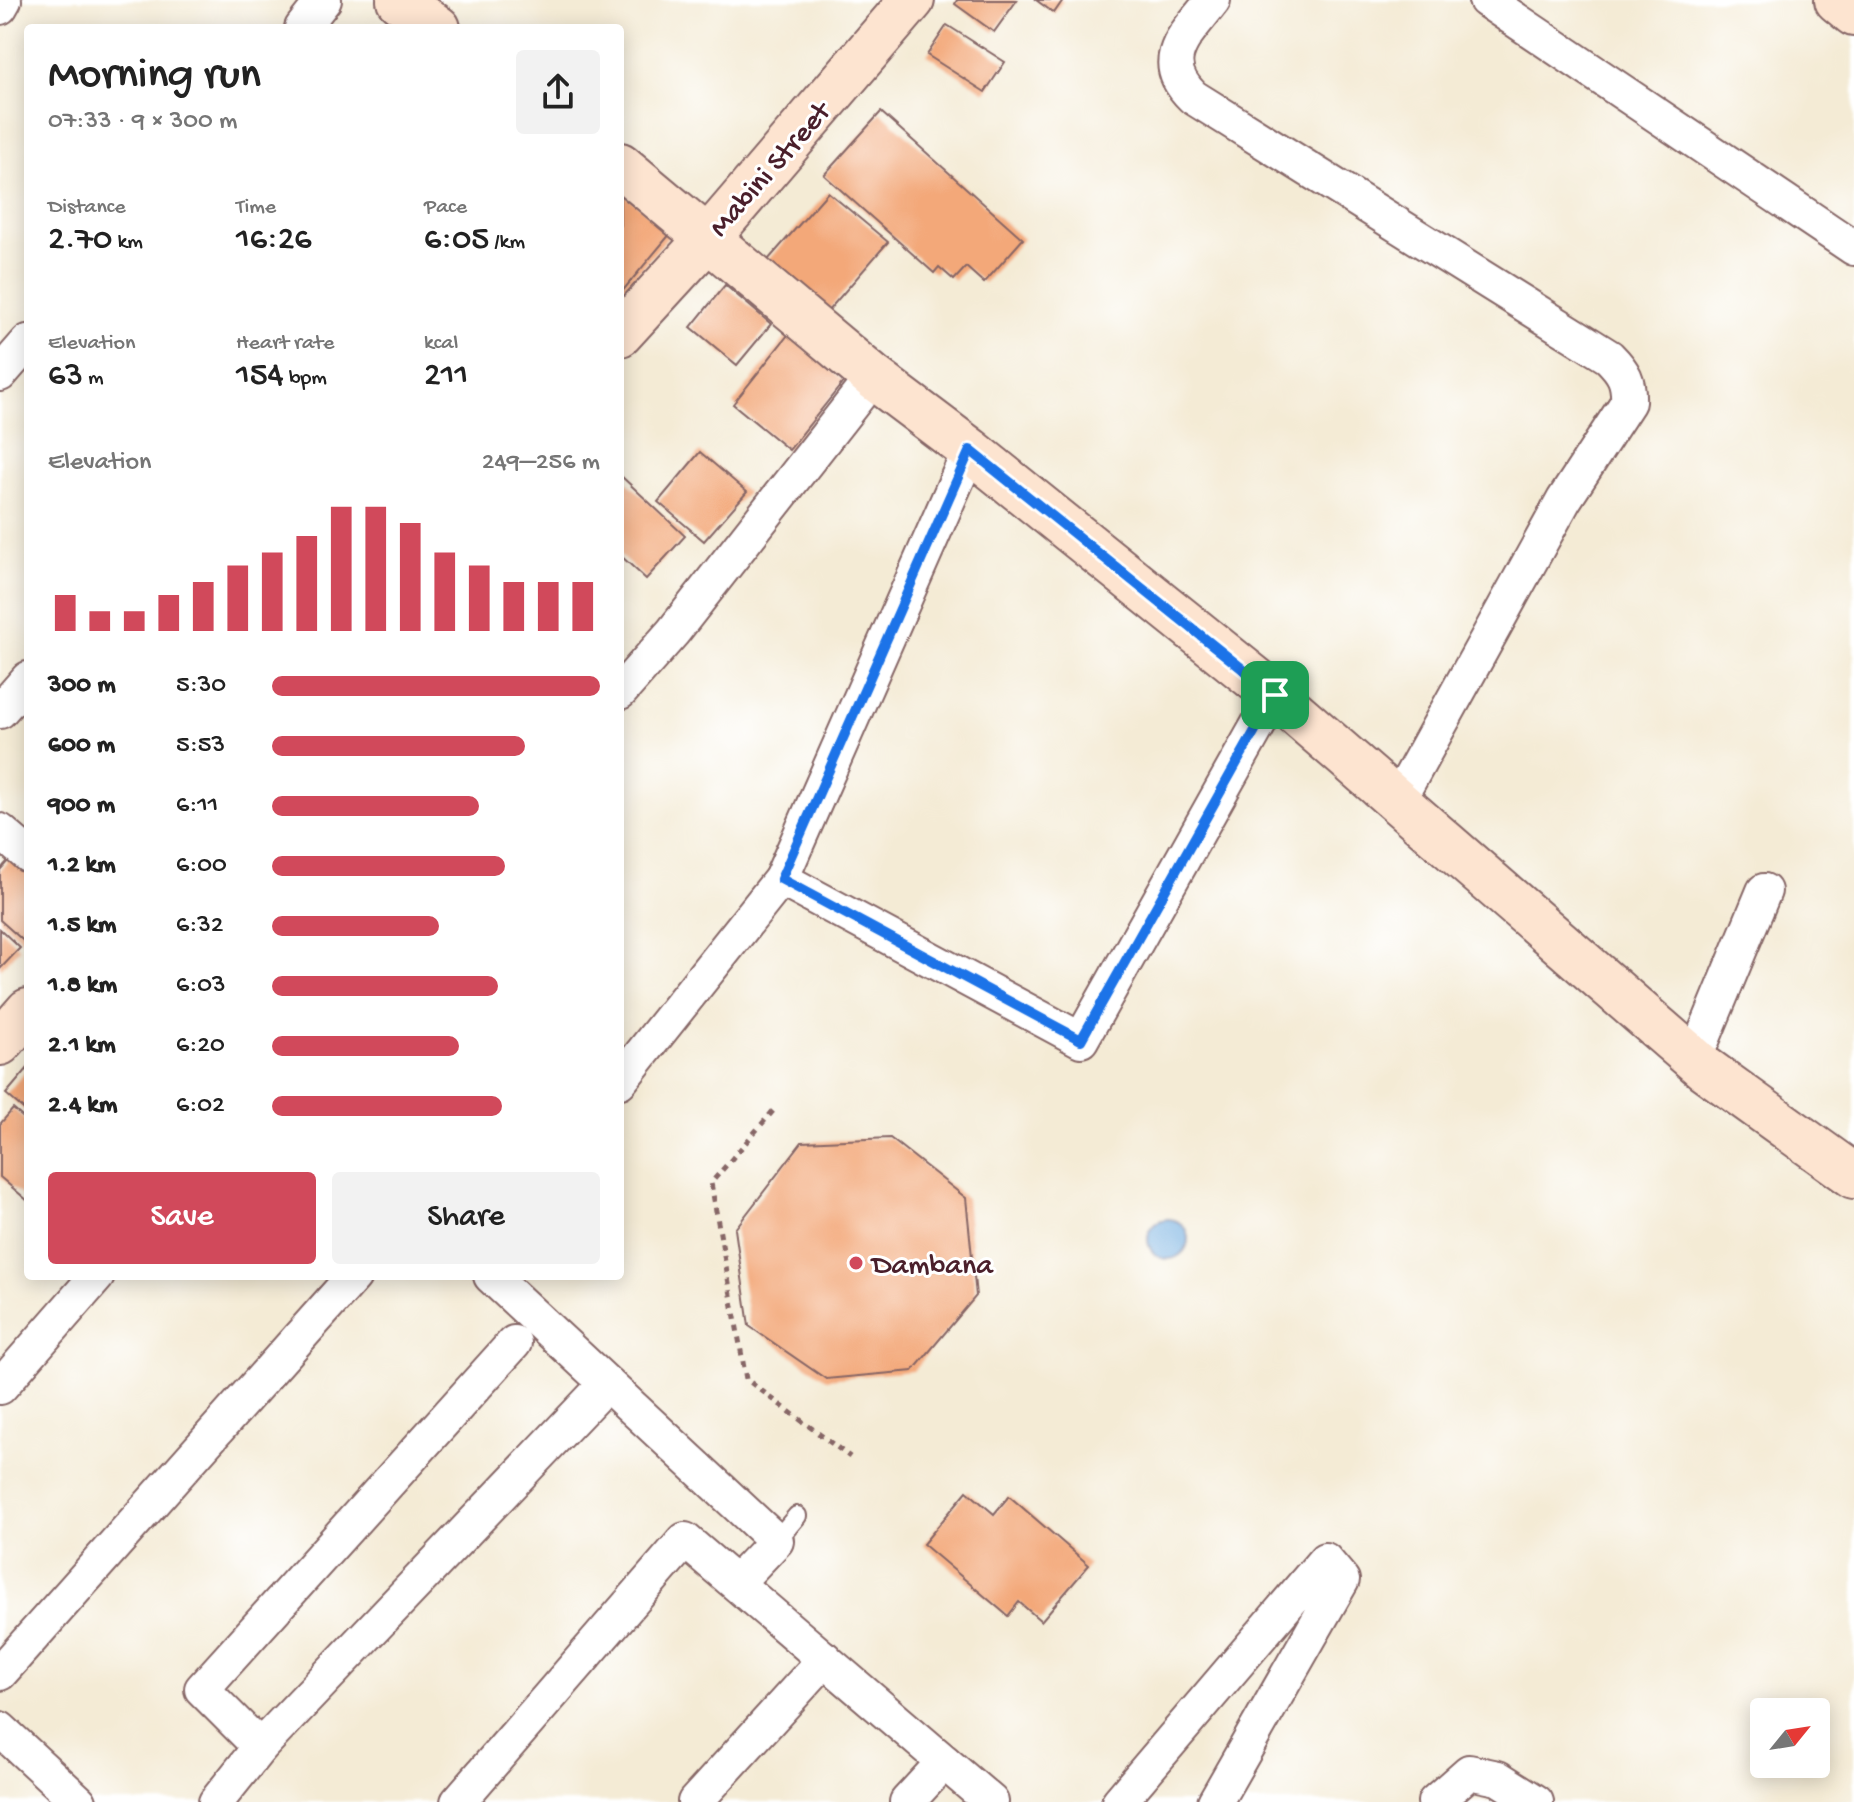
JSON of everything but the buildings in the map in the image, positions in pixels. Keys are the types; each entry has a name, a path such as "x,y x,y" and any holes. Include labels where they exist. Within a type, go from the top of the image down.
{"street":[{"path":"0,7 4,0"},
{"path":"305,24 324,0"},
{"path":"399,0 432,24"},
{"name":"Mabini Street","path":"624,330 709,237 912,0"},
{"path":"1213,0 1177,47 1173,69 1178,83 1193,97 1609,357 1622,370 1629,384 1628,402 1564,500 1397,802"},
{"path":"1486,0 1854,248"},
{"path":"1837,0 1854,14"},
{"path":"624,168 873,377 970,450 1275,695 1694,1060 1854,1176"},
{"path":"0,374 24,347"},
{"path":"624,687 673,632 873,377"},
{"path":"624,1076 781,879 970,450"},
{"path":"0,711 24,684"},
{"path":"781,879 1081,1040 1275,695"},
{"path":"0,831 24,852"},
{"path":"1694,1060 1764,891"},
{"path":"0,1043 24,1016"},
{"path":"0,1387 94,1280"},
{"path":"0,1673 350,1280"},
{"path":"495,1280 606,1384 786,1529 736,1583"},
{"path":"260,1747 202,1689 514,1343"},
{"path":"216,1802 260,1747 606,1384"},
{"path":"458,1802 685,1540 991,1802"},
{"path":"1119,1802 1325,1560 1342,1580 1215,1802"},
{"path":"695,1802 825,1659"},
{"path":"0,1729 79,1802"},
{"path":"907,1802 944,1762"},
{"path":"1435,1802 1469,1772 1498,1778 1536,1802"}],"path":[{"path":"773,1111 711,1183 746,1379 850,1457"}],"water":[{"path":"1168,1219 1182,1225 1188,1239 1182,1253 1168,1259 1154,1253 1148,1239 1154,1225"}],"place":[{"name":"Dambana","path":"856,1263"}],"route":[{"path":"970,450 1275,695 1081,1040 781,879 970,450"}]}
